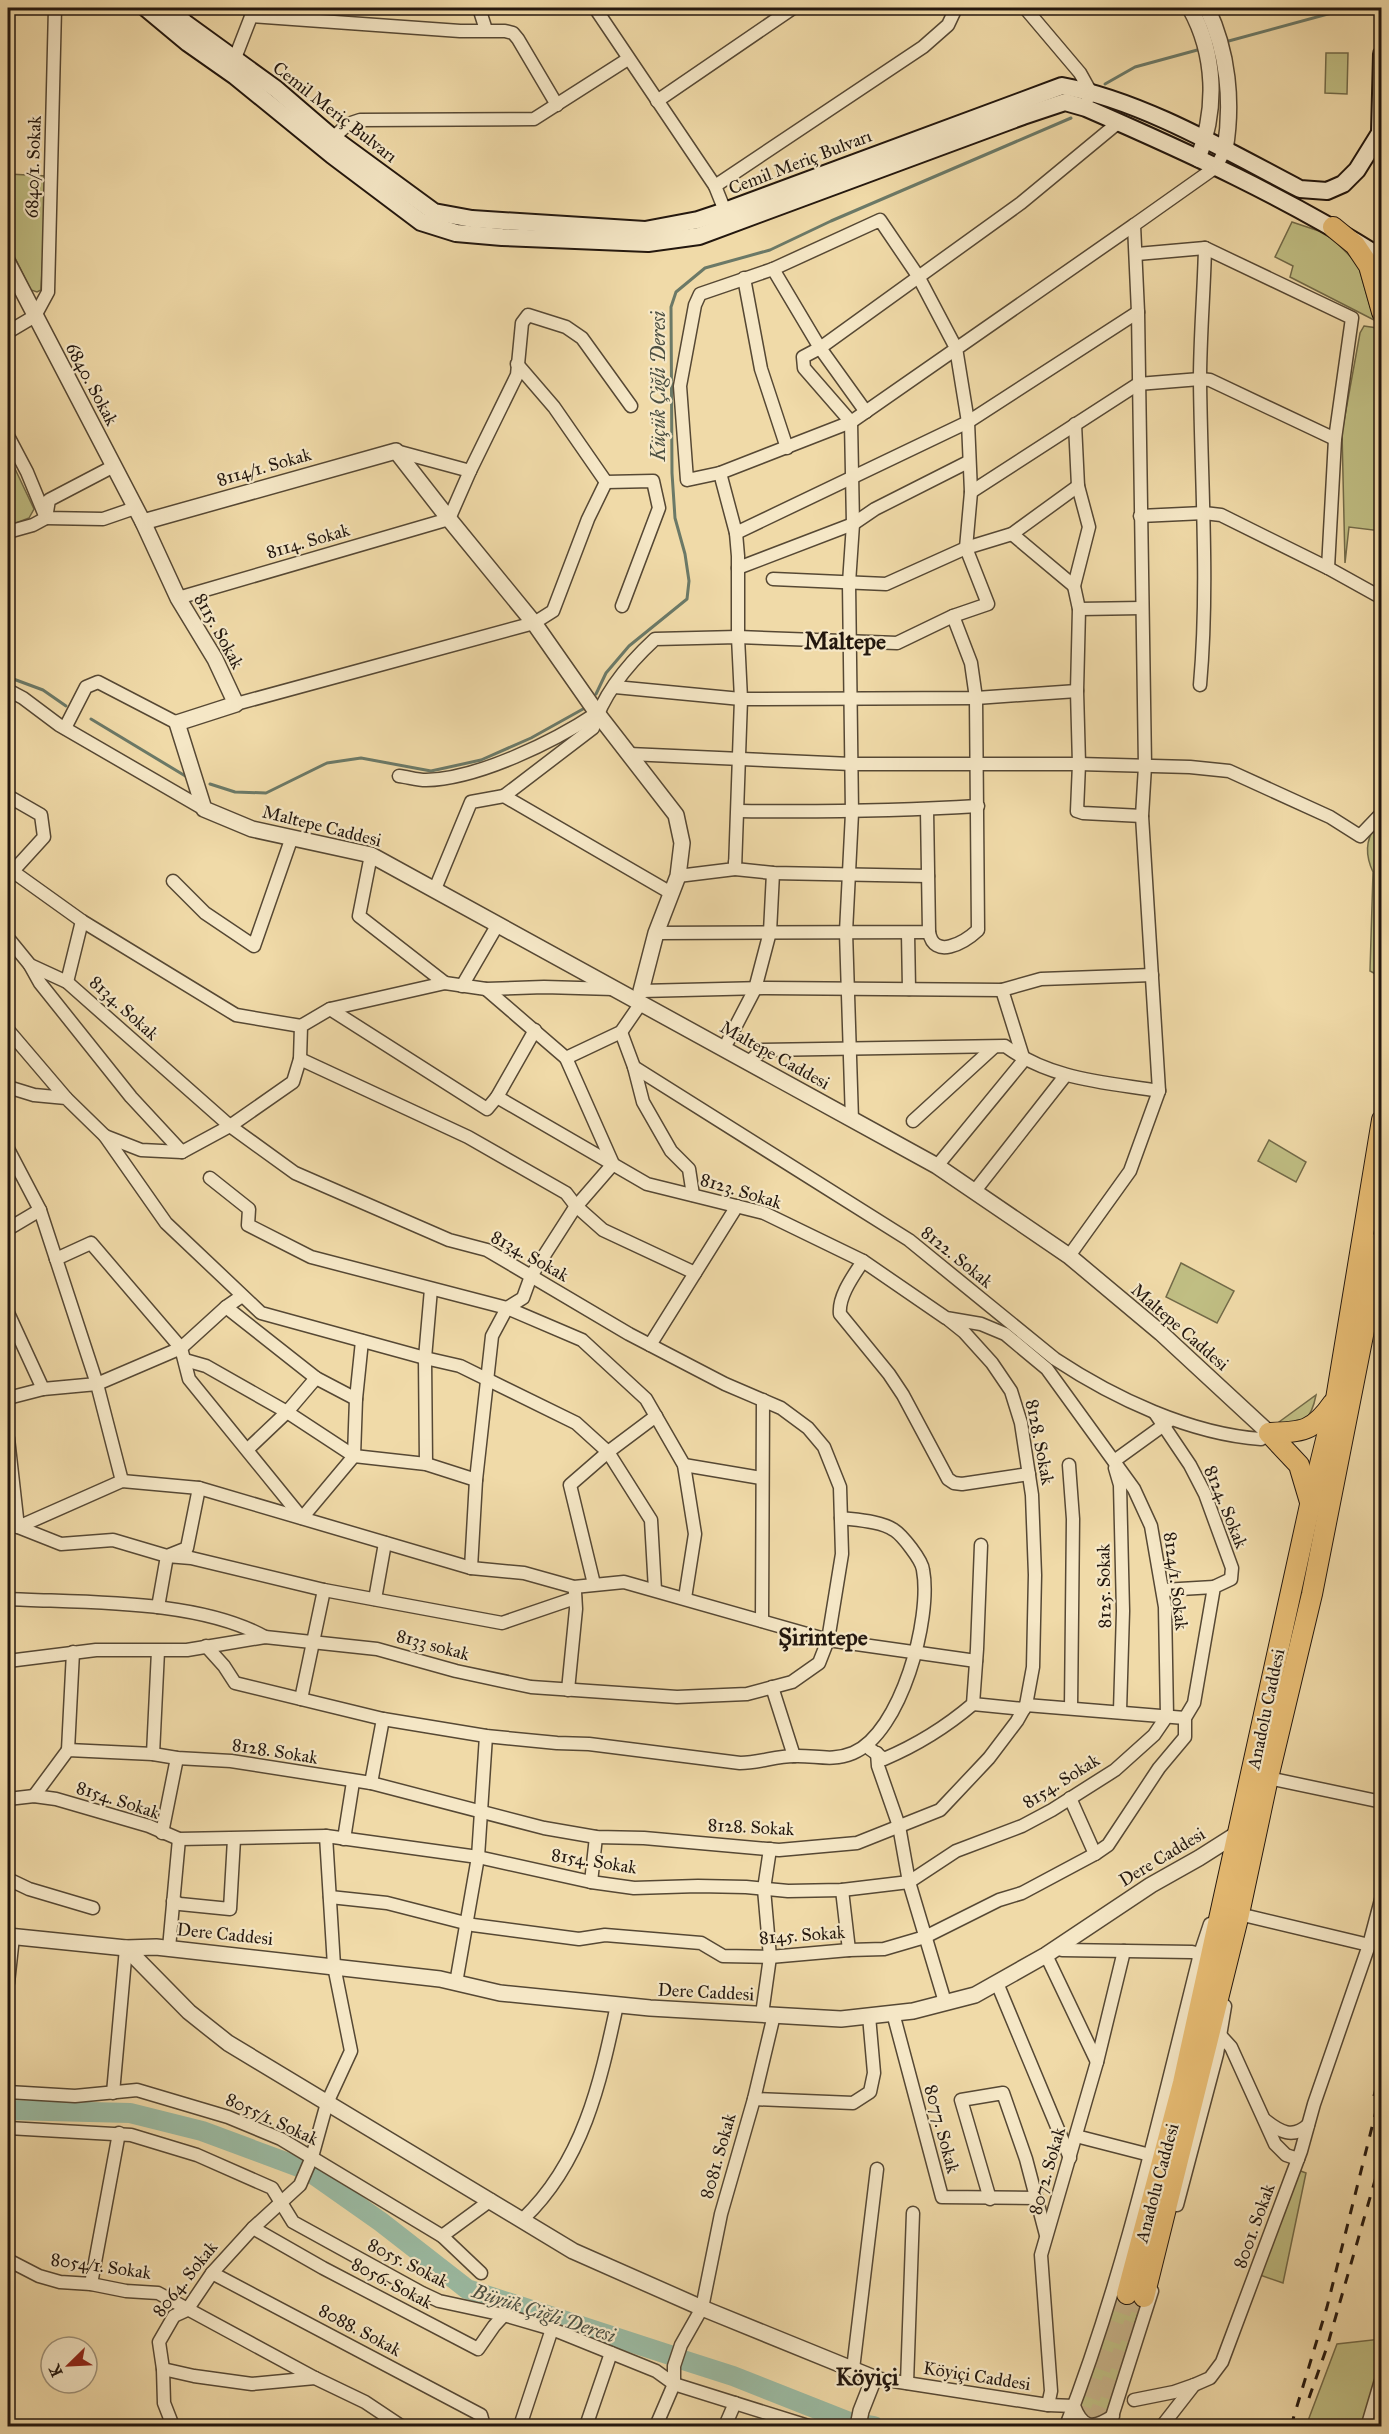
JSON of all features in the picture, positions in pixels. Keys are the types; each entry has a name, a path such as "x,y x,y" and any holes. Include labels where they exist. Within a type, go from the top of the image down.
{"highway":[{"path":"1333,227 1355,245 1369,266 1382,312"},
{"name":"Anadolu Caddesi","path":"1382,1120 1336,1399 1326,1474 1312,1594 1278,1731 1239,1914 1136,2296 1240,1832 1310,1505 1326,1474 1382,1239"},
{"path":"1269,1433 1293,1434 1308,1428 1319,1421 1336,1399"},
{"path":"1269,1433 1299,1466 1310,1505"},
{"path":"1299,1466 1326,1474"}],"main road":[{"name":"Cemil Meriç Bulvarı","path":"146,8 188,43 235,76 332,155 421,222 456,233 648,243 699,236 1065,102 1119,122 1216,167 1333,227 1382,258"},
{"name":"Cemil Meriç Bulvarı","path":"167,8 276,89 333,138 434,212 515,223 645,230 698,220 1062,86 1090,91 1150,114 1300,189 1327,191 1343,184 1357,170 1380,132 1382,54"}],"street":[{"path":"479,8 486,30"},
{"path":"595,8 715,186 724,211"},
{"path":"657,101 793,8"},
{"path":"715,186 923,46 948,25 956,8"},
{"path":"1025,8 1080,74 1090,91 1086,108"},
{"path":"1190,8 1207,29"},
{"path":"435,889 471,802 504,796 593,728 597,713 633,660 655,639 738,636 897,643 953,616 988,604 966,548 971,492 968,422 956,348 918,276 880,220 773,269 700,294 695,305 680,386 687,480 720,473 851,422 956,348 1134,225 1216,167 1225,150 1229,95 1216,63 1207,29 1210,8"},
{"name":"6840/1. Sokak","path":"35,316 48,292 55,12"},
{"path":"235,58 253,12 460,31 505,31 513,33 557,105"},
{"path":"333,138 348,124 360,120 525,121 534,119 628,59"},
{"path":"1198,159 1205,141 1212,107 1216,63"},
{"path":"852,1120 846,932 852,813 849,583 854,524 851,422 804,368 803,357 820,348 1021,203 1119,122"},
{"path":"1069,1256 1130,1172 1159,1091 1142,816 1145,766 1137,254 1134,225"},
{"path":"1137,254 1205,248 1352,318 1335,439 1328,568"},
{"path":"1200,685 1204,639 1204,513 1200,379 1205,248"},
{"name":"6840. Sokak","path":"8,264 143,522"},
{"path":"773,269 820,348 866,412"},
{"path":"744,278 761,369 787,448"},
{"path":"736,533 968,422 1138,312"},
{"path":"449,519 516,375 522,323 528,315 566,327 582,338 631,406"},
{"path":"8,332 35,316"},
{"path":"517,364 554,407 606,482"},
{"path":"971,492 1138,384 1210,380 1335,439"},
{"path":"1075,424 1078,486 1089,527 1074,586 1079,609 1077,811 1142,816"},
{"path":"8,436 27,472 46,518"},
{"path":"396,451 470,471"},
{"path":"396,451 534,623 597,713 676,815 681,843 678,876 656,933 641,997 621,1032 566,1058"},
{"name":"8114/1. Sokak","path":"143,522 396,451"},
{"path":"738,568 854,524 875,509 968,462"},
{"path":"46,518 49,500 114,466"},
{"path":"720,473 736,533 738,568 741,759 735,869"},
{"path":"606,482 653,481 659,508 622,606"},
{"path":"177,723 236,704 534,623 553,611 588,519 606,482"},
{"path":"773,579 886,584 966,548 1012,534 1078,486"},
{"path":"8,532 33,525 46,518 103,519 135,508"},
{"path":"1140,516 1204,513 1221,515 1328,568 1382,598"},
{"name":"8114. Sokak","path":"178,598 449,519"},
{"name":"8115. Sokak","path":"143,522 178,598 215,659 236,704"},
{"path":"1012,534 1074,586"},
{"path":"1079,609 1142,608"},
{"path":"927,810 929,932 934,946 942,948 968,939 978,930 976,698 971,663 953,616"},
{"path":"65,728 86,687 98,682 177,723 204,809"},
{"path":"615,687 741,699 849,700 976,698 1077,691"},
{"path":"8,690 24,698 65,728 204,809"},
{"path":"399,776 426,780 457,775 492,765 565,734 597,713"},
{"path":"629,754 851,764 1079,764 1190,767 1229,771 1330,817 1360,836 1382,813"},
{"path":"735,869 741,759"},
{"path":"8,796 41,815 44,837 10,869 82,921 236,1015 301,1026 330,1009 445,983 486,989 544,987 615,989"},
{"path":"504,796 671,893"},
{"path":"739,811 852,813 978,806"},
{"name":"Maltepe Caddesi","path":"204,809 252,829 371,855 615,989 641,997 749,1062 937,1166 1069,1256 1161,1333 1269,1433"},
{"path":"173,881 205,914 254,946 292,837"},
{"path":"371,855 359,916 445,983"},
{"path":"678,876 735,869 772,873 928,876"},
{"path":"728,1041 755,989 770,932 772,873"},
{"path":"67,982 82,921"},
{"path":"462,986 498,924"},
{"path":"656,933 929,932"},
{"path":"908,933 909,989"},
{"name":"8134. Sokak","path":"8,938 30,965 67,982 230,1126 295,1173 450,1240 488,1250 650,1345 725,1384 781,1408 808,1428 824,1447 840,1487 842,1554 828,1640"},
{"path":"30,965 40,983 131,1097 182,1152"},
{"path":"641,997 755,989 1002,990 1041,979 1152,975"},
{"path":"471,1568 476,1480 492,1336 507,1308 523,1298 531,1276 576,1206 613,1164 566,1058 486,989"},
{"path":"1002,990 1024,1060"},
{"path":"330,1009 486,1109 497,1097 535,1030"},
{"path":"105,1136 141,1150 182,1152 230,1126 293,1082 300,1059 301,1026"},
{"path":"8,1030 66,1098 105,1136 166,1223 261,1313 460,1366 576,1423 608,1452 651,1520 655,1590"},
{"path":"621,1032 643,1102 671,1151 689,1169 693,1195"},
{"path":"749,1062 762,1050 1005,1046 1024,1060 1065,1076 1159,1091"},
{"path":"913,1121 994,1047"},
{"path":"300,1059 468,1137 566,1193 576,1206 603,1230 695,1273"},
{"path":"937,1166 1024,1060"},
{"name":"8122. Sokak","path":"633,1066 909,1240 1054,1359 1073,1371 1168,1422 1234,1437 1261,1439 1269,1433"},
{"path":"974,1192 1065,1076"},
{"path":"8,1087 34,1095 66,1098"},
{"name":"8123. Sokak","path":"497,1097 647,1184 764,1213 863,1261 946,1317 981,1324 1005,1334 1047,1370 1113,1461"},
{"path":"8,1149 40,1210 97,1384 122,1481"},
{"path":"210,1178 249,1209 248,1225 311,1257 507,1308 582,1340 646,1399 684,1465 695,1534 685,1598"},
{"path":"650,1345 737,1206"},
{"path":"8,1229 40,1210"},
{"path":"56,1259 92,1243 183,1354 287,1412 354,1456 426,1464 476,1480"},
{"path":"863,1261 849,1282 840,1306 840,1314 889,1374 903,1395 948,1479 962,1484 1029,1474"},
{"path":"426,1464 425,1358 431,1289"},
{"path":"8,1398 43,1389 97,1384 183,1354 226,1307 242,1296"},
{"path":"226,1307 316,1378 356,1399"},
{"path":"8,1313 43,1389"},
{"name":"8128. Sokak","path":"68,1750 231,1761 353,1782 371,1783 544,1828 596,1837 770,1849 857,1843 940,1810 989,1758 1025,1707 1033,1667 1035,1575 1032,1495 1021,1423 1011,1391 992,1363 964,1332 946,1317"},
{"path":"302,1518 354,1456 356,1399 362,1341"},
{"path":"183,1354 189,1379 302,1518"},
{"path":"1047,1370 1073,1371"},
{"path":"248,1449 287,1412 316,1378"},
{"path":"762,1621 763,1400"},
{"path":"594,1584 570,1485 608,1452 656,1416"},
{"path":"1113,1461 1168,1422"},
{"name":"8124. Sokak","path":"1168,1422 1205,1494 1232,1568 1231,1579 1214,1587"},
{"path":"8,1438 13,1526"},
{"name":"8124/1. Sokak","path":"1113,1461 1134,1489 1151,1526 1163,1590 1167,1716"},
{"name":"8125. Sokak","path":"1113,1461 1120,1485 1122,1566 1120,1711"},
{"path":"684,1465 761,1478"},
{"path":"1069,1465 1072,1519 1071,1708"},
{"path":"13,1526 122,1481 199,1488 471,1568 524,1573 575,1593"},
{"path":"167,1556 187,1548 199,1488"},
{"path":"841,1518 893,1529 910,1547 923,1568 924,1611 915,1652 897,1703 872,1749 899,1826 909,1882 945,2002"},
{"path":"13,1526 62,1544 113,1540 167,1556 191,1558 324,1590 502,1623 594,1584 624,1582 828,1640 976,1661"},
{"path":"375,1599 385,1543"},
{"path":"973,1704 981,1545"},
{"path":"158,1607 167,1556"},
{"path":"872,1749 884,1759 911,1748 951,1723 973,1704 1120,1711 1185,1718 1194,1703 1214,1587 1163,1590"},
{"path":"302,1699 324,1590"},
{"path":"568,1690 576,1609 575,1593"},
{"path":"8,1599 171,1608 247,1627 265,1637"},
{"name":"8133 sokak","path":"8,1661 96,1650 158,1651 265,1637 377,1649 456,1671 520,1685 677,1697 747,1694 792,1682 819,1663 828,1640"},
{"path":"206,1646 224,1666 235,1683 383,1719 486,1736 590,1744 740,1763 760,1763 794,1755 830,1759 872,1749"},
{"path":"153,1754 158,1651"},
{"path":"34,1796 68,1750 73,1652"},
{"path":"772,1687 794,1755"},
{"name":"8154. Sokak","path":"8,1799 34,1796 56,1799 130,1820 179,1839 326,1836 478,1857 591,1882 634,1888 698,1886 788,1891 842,1890 909,1882 956,1851 1022,1826 1115,1770 1154,1735 1167,1716"},
{"name":"8145. Sokak","path":"330,1897 387,1903 466,1923 579,1939 605,1935 702,1942 723,1956 770,1957 884,1949 925,1937 999,1900 1022,1893 1108,1845 1159,1768 1185,1737 1185,1718"},
{"path":"371,1783 383,1719"},
{"path":"456,1983 478,1857 486,1736"},
{"path":"162,1833 177,1758"},
{"path":"1268,1778 1382,1802"},
{"path":"344,1839 353,1782"},
{"path":"1070,1798 1095,1854"},
{"path":"1065,2427 1118,2272 1200,1954 1240,1832"},
{"name":"Dere Caddesi","path":"10,1937 126,1948 169,1948 334,1966 456,1983 500,1993 617,2005 841,2019 913,2011 975,1995 1046,1954 1151,1885 1240,1832"},
{"path":"311,2158 327,2103 351,2051 334,1966 326,1836"},
{"path":"591,1882 596,1837"},
{"path":"169,1948 179,1839"},
{"path":"173,1901 180,1904 230,1909 234,1839"},
{"name":"8081. Sokak","path":"674,2384 674,2366 681,2346 702,2308 720,2214 754,2099 768,2015 770,1957 765,1889 770,1849"},
{"path":"8,1879 29,1889 93,1908"},
{"path":"842,1890 849,1950"},
{"name":"8001. Sokak","path":"1162,2427 1194,2385 1210,2378 1222,2362 1298,2159 1330,2053 1369,1945 1382,1896"},
{"path":"1239,1914 1369,1945"},
{"path":"8,1983 10,1937"},
{"path":"113,2093 126,1948"},
{"path":"126,1948 189,2012 228,2043 573,2251 702,2308 874,2378 861,2411 858,2427"},
{"path":"1062,1950 1200,1954"},
{"name":"8072. Sokak","path":"1048,2405 1051,2391 1041,2255 1097,2062 1124,1951"},
{"path":"1074,2406 1079,2418 1090,2426 1111,2421 1160,2266 1217,2054 1230,1980 1229,1953"},
{"path":"1046,1954 1097,2062"},
{"path":"997,1983 1070,2158"},
{"path":"522,2219 543,2200 561,2176 581,2137 598,2083 617,2005"},
{"name":"8077. Sokak","path":"893,2013 942,2197 1037,2198"},
{"path":"754,2099 853,2103 870,2092 874,2073 869,2016"},
{"path":"1220,2035 1231,2047 1275,2144 1286,2155 1298,2159"},
{"name":"8055/1. Sokak","path":"8,2092 75,2096 137,2090 191,2104 228,2117 281,2139 442,2236 481,2273"},
{"path":"990,2199 962,2100 1003,2093 1037,2198 1046,2236"},
{"path":"1263,2119 1276,2129 1288,2133 1300,2133 1308,2125"},
{"name":"8055. Sokak","path":"8,2128 130,2134 197,2155 272,2188 293,2222 439,2301 504,2315 552,2329 656,2371 674,2384 792,2424 808,2427"},
{"path":"91,2284 119,2133"},
{"path":"1076,2136 1150,2155"},
{"name":"8064. Sokak","path":"173,2427 164,2403 159,2342 174,2316 187,2310 212,2272 253,2228 300,2185 311,2158"},
{"path":"853,2370 877,2169"},
{"path":"442,2236 491,2200"},
{"path":"907,2383 913,2213"},
{"name":"8056. Sokak","path":"253,2228 478,2349 504,2315"},
{"name":"8054/1. Sokak","path":"8,2261 39,2276 60,2282 158,2293 315,2378 365,2402 402,2426"},
{"name":"8088. Sokak","path":"212,2272 481,2415 484,2427"},
{"path":"520,2427 552,2329"},
{"path":"586,2427 611,2353"},
{"path":"163,2369 252,2385 315,2378"},
{"name":"Köyiçi Caddesi","path":"874,2378 1048,2405 1074,2406"},
{"path":"1369,2427 1382,2382"},
{"path":"656,2427 674,2384"},
{"path":"1134,2400 1174,2392 1194,2385"},
{"path":"725,2427 735,2403"},
{"path":"395,2427 402,2426"}],"shaded area":[{"path":"1326,53 1348,53 1347,94 1325,93"},
{"path":"8,174 47,176 41,290 37,292 31,290 8,244"},
{"path":"1292,222 1328,234 1358,264 1374,320 1290,277 1293,266 1275,257"},
{"path":"1364,326 1377,328 1381,352 1381,531 1349,527 1345,563 1342,432 1360,333"},
{"path":"8,454 34,509 29,518 8,526"},
{"path":"1375,827 1381,827 1381,977 1370,971 1373,872 1368,849 1369,838"},
{"path":"1269,1140 1306,1162 1296,1182 1258,1161"},
{"path":"1181,1263 1234,1291 1217,1323 1166,1297"},
{"path":"1316,1395 1312,1409 1305,1420 1294,1425 1279,1422"},
{"path":"1298,2170 1306,2173 1283,2283 1260,2275"},
{"path":"1116,2299 1140,2307 1108,2410 1103,2417 1090,2417 1081,2407 1080,2402"},
{"path":"1381,2339 1381,2372 1364,2426 1306,2426 1337,2344"}],"waterway":[{"name":"Küçük Çiğli Deresi","path":"1225,42 1350,8"},
{"name":"Küçük Çiğli Deresi","path":"1105,84 1135,67 1201,49"},
{"name":"Küçük Çiğli Deresi","path":"596,694 606,673 629,646 687,599 689,581 685,554 675,518 672,473 671,307 676,292 705,268 770,250 831,221 1071,118"},
{"name":"Küçük Çiğli Deresi","path":"8,677 43,690 66,706"},
{"name":"Küçük Çiğli Deresi","path":"210,784 235,792 266,793 327,763 361,758 431,771 481,760 531,738 583,709"},
{"name":"Küçük Çiğli Deresi","path":"91,719 187,777"},
{"name":"Büyük Çiğli Deresi","path":"8,2110 130,2113 202,2131 299,2167"},
{"name":"Büyük Çiğli Deresi","path":"310,2172 381,2222 467,2289 670,2355"},
{"name":"Büyük Çiğli Deresi","path":"683,2360 733,2376 847,2421"},
{"name":"Büyük Çiğli Deresi","path":"868,2425 874,2426"}],"tunnel":[{"path":"1080,2426 1127,2294"},
{"path":"1095,2426 1144,2297"}],"tram line":[{"path":"1372,2426 1382,2393"}],"railway":[{"path":"1374,2096 1382,2064"},
{"path":"1291,2426 1327,2307 1382,2087"},
{"path":"1309,2398 1327,2347 1382,2156"}],"district":[{"name":"Maltepe","path":"845,641"},
{"name":"Şirintepe","path":"823,1637"},
{"name":"Köyiçi","path":"867,2377"}]}
